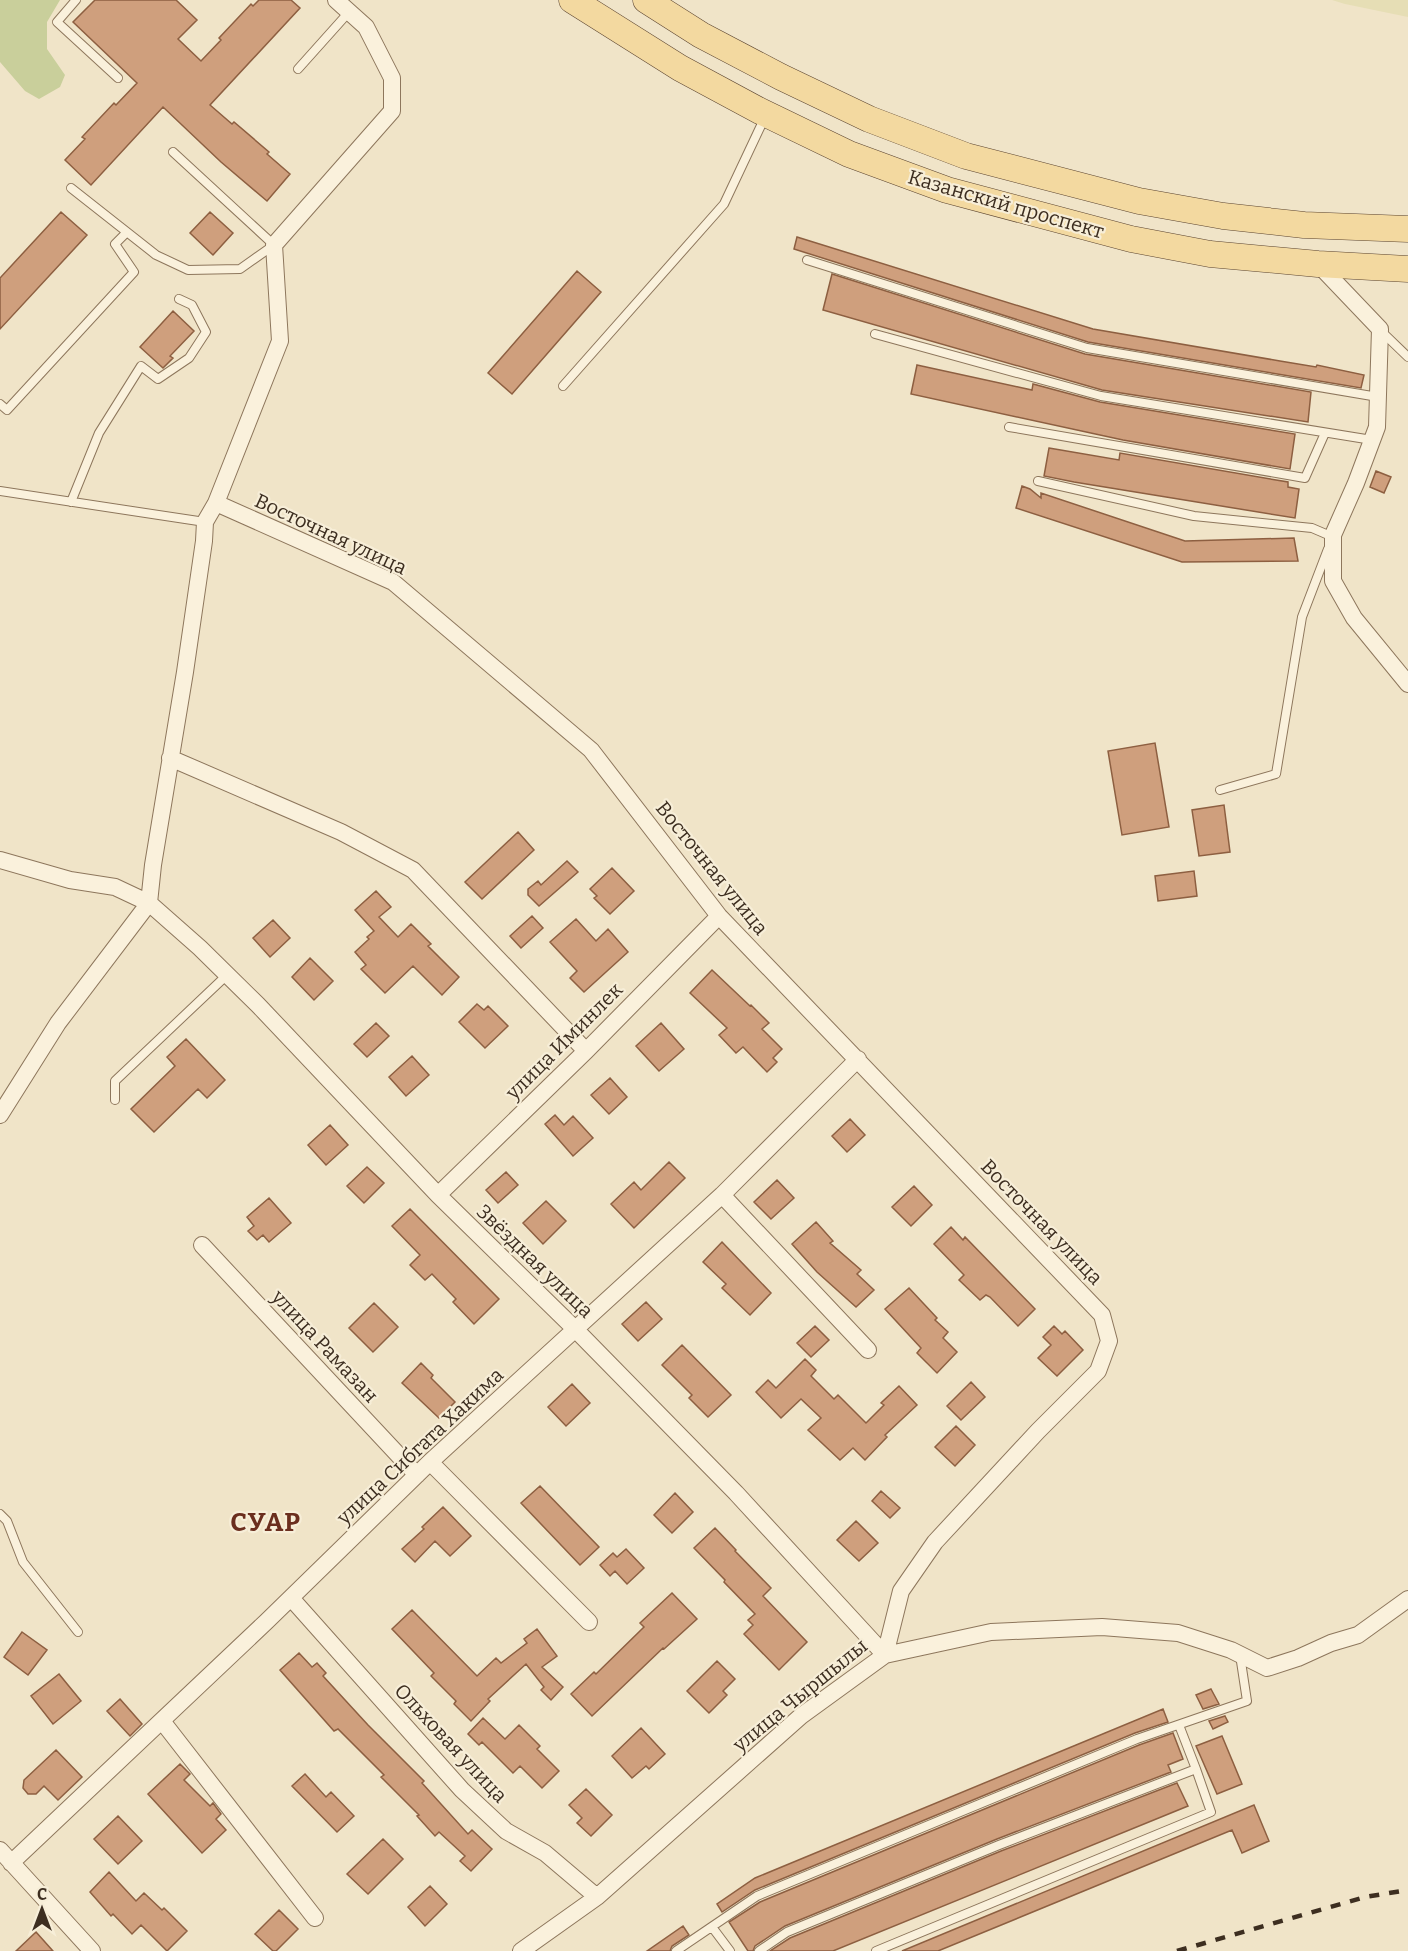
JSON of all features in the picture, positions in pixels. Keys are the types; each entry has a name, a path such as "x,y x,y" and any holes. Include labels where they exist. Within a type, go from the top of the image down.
{"main road":[{"name":"Казанский проспект","path":"572,0 680,68 766,114 849,153 947,190 1131,240 1210,254 1318,264 1408,268"},
{"name":"Казанский проспект","path":"646,0 701,35 781,77 869,119 966,156 1139,201 1223,216 1304,225 1408,230"}],"street":[{"path":"0,1115 58,1023 149,903 153,865 185,672 205,522 216,503 280,341 274,245 392,111 392,78 366,27 336,0"},
{"path":"1318,264 1380,329 1377,427 1334,535 1334,581 1354,618 1408,684"},
{"name":"Восточная улица","path":"216,503 393,582 591,750 719,916 1102,1315 1109,1341"},
{"path":"170,758 341,832 413,870 586,1051"},
{"name":"Звёздная улица","path":"0,860 70,880 115,887 149,903 227,975 438,1195 576,1330 736,1493 885,1655"},
{"name":"улица Иминлек","path":"438,1195 586,1051 719,916"},
{"name":"улица Сибгата Хакима","path":"11,1863 291,1598 430,1462 722,1195 858,1059"},
{"path":"722,1195 868,1350"},
{"name":"улица Рамазан","path":"202,1245 417,1475"},
{"name":"улица Чыршылы","path":"521,1951 597,1897 801,1716 885,1655 901,1591 935,1542 1038,1431 1098,1371 1109,1341"},
{"path":"430,1462 589,1622"},
{"name":"Ольховая улица","path":"291,1598 462,1790 506,1832 545,1853 597,1897"},
{"path":"885,1655 991,1632 1102,1627 1178,1633 1240,1655 1267,1668 1358,1635 1408,1599"},
{"path":"162,1721 315,1918"},
{"path":"0,1850 92,1951"}],"lane":[{"path":"76,0 57,22 118,78"},
{"path":"679,9 701,35"},
{"path":"298,69 349,12"},
{"path":"563,386 724,204 766,114"},
{"path":"71,188 156,255 188,270 240,269 274,245 172,152"},
{"path":"0,404 7,410 134,272 115,244 127,232"},
{"path":"807,260 1087,348 1378,397"},
{"path":"71,502 99,433 141,366 158,379 189,358 206,332 192,306 179,299"},
{"path":"1380,329 1408,357"},
{"path":"875,334 1101,396 1372,440"},
{"path":"1009,427 1305,478 1325,433"},
{"path":"1038,481 1194,516 1312,528 1334,535 1302,617 1276,774 1220,790"},
{"path":"0,491 205,522"},
{"path":"116,1100 115,1081 227,975"},
{"path":"0,1514 7,1521 23,1562 78,1632"},
{"path":"676,1951 757,1896 1137,1739 1247,1701 1240,1655"},
{"path":"876,1951 1211,1812 1179,1725"},
{"path":"759,1951 787,1932 999,1845 1196,1769"},
{"path":"712,1927 730,1951"}],"shaded area":[{"path":"1332,0 1408,0 1408,17 1345,4"}],"green space":[{"path":"0,0 60,0 47,22 47,49 65,75 60,87 39,99 25,91 0,62"}],"building":[{"path":"95,0 176,0 197,20 178,39 201,61 251,4 253,6 259,0 291,0 300,8 210,105 269,152 267,154 290,174 267,201 221,162 163,107 91,185 65,160 85,139 82,137 114,103 116,105 137,83 73,22"},
{"path":"61,212 87,235 0,329 0,278"},
{"path":"210,212 233,233 213,255 190,233"},
{"path":"797,237 1093,329 1316,367 1317,365 1364,375 1361,388 1088,342 794,249"},
{"path":"577,271 601,292 512,394 488,373"},
{"path":"832,274 1085,354 1311,392 1308,422 1102,390 823,310"},
{"path":"173,311 194,331 170,356 173,358 163,368 140,347"},
{"path":"917,365 1032,390 1033,384 1100,402 1295,434 1290,469 1123,440 911,394"},
{"path":"1049,448 1119,460 1120,453 1288,482 1288,487 1299,489 1295,518 1044,476"},
{"path":"1376,471 1391,477 1384,493 1370,487"},
{"path":"1022,486 1041,498 1041,493 1185,541 1294,538 1298,561 1182,562 1016,508"},
{"path":"1155,743 1169,827 1122,835 1108,751"},
{"path":"1224,805 1230,852 1199,856 1192,810"},
{"path":"518,832 534,850 482,899 465,882"},
{"path":"567,861 578,872 539,906 528,895 528,889 538,881 541,885"},
{"path":"612,868 634,891 610,914 594,898 597,896 590,889"},
{"path":"1194,871 1197,896 1158,901 1155,876"},
{"path":"376,891 391,907 379,917 398,937 411,924 431,944 428,946 459,977 442,995 413,966 385,993 361,969 366,965 355,952 374,931 355,910"},
{"path":"532,916 543,928 521,948 510,936"},
{"path":"576,919 596,941 608,929 628,952 584,992 570,978 577,971 550,942"},
{"path":"273,920 290,938 270,957 253,938"},
{"path":"310,958 333,981 314,1000 292,977"},
{"path":"712,970 769,1023 762,1029 782,1049 773,1058 777,1062 767,1072 743,1047 736,1053 719,1035 727,1028 690,993"},
{"path":"477,1004 484,1010 488,1006 508,1026 485,1048 459,1022"},
{"path":"376,1023 389,1036 367,1057 354,1044"},
{"path":"661,1023 684,1049 659,1071 636,1046"},
{"path":"186,1039 225,1080 207,1098 198,1089 154,1132 131,1109 175,1066 167,1057"},
{"path":"412,1056 429,1075 406,1096 389,1077"},
{"path":"610,1078 627,1097 609,1114 591,1095"},
{"path":"555,1115 564,1125 573,1116 593,1138 573,1156 545,1124"},
{"path":"850,1119 865,1135 847,1152 832,1136"},
{"path":"330,1125 348,1145 326,1165 308,1145"},
{"path":"669,1162 685,1178 634,1228 611,1204 634,1182 641,1190"},
{"path":"367,1167 384,1183 364,1203 347,1186"},
{"path":"506,1172 518,1185 498,1203 486,1190"},
{"path":"777,1180 794,1198 771,1219 754,1202"},
{"path":"914,1186 932,1205 911,1226 892,1207"},
{"path":"269,1198 291,1223 269,1242 263,1235 257,1240 248,1231 254,1226 247,1217"},
{"path":"546,1201 566,1221 543,1244 523,1223"},
{"path":"410,1209 499,1299 474,1324 453,1302 456,1299 432,1274 425,1280 410,1265 420,1255 392,1226"},
{"path":"816,1222 833,1241 830,1243 861,1270 857,1274 874,1290 856,1307 817,1272 792,1244"},
{"path":"951,1227 963,1240 965,1237 1035,1309 1018,1326 990,1297 986,1295 980,1300 959,1280 964,1275 934,1244"},
{"path":"722,1242 771,1293 750,1315 722,1288 726,1284 703,1262"},
{"path":"909,1288 948,1332 943,1338 957,1352 937,1373 917,1353 921,1348 885,1309"},
{"path":"646,1302 662,1319 638,1341 622,1324"},
{"path":"374,1303 398,1327 373,1352 349,1328"},
{"path":"815,1326 829,1340 811,1357 797,1343"},
{"path":"1054,1326 1062,1334 1065,1331 1083,1350 1057,1376 1038,1358 1051,1345 1043,1337"},
{"path":"682,1345 731,1395 708,1417 689,1398 692,1395 662,1365"},
{"path":"805,1359 816,1370 811,1376 834,1399 838,1395 866,1423 884,1405 881,1403 899,1386 917,1405 885,1435 887,1437 865,1460 853,1448 840,1460 808,1430 821,1418 801,1399 781,1418 756,1392 768,1380 776,1388"},
{"path":"421,1363 433,1375 431,1378 455,1402 439,1418 402,1383"},
{"path":"971,1382 985,1397 961,1420 947,1406"},
{"path":"572,1384 590,1403 566,1426 548,1407"},
{"path":"956,1426 975,1445 955,1466 935,1447"},
{"path":"540,1486 599,1547 580,1565 521,1503"},
{"path":"881,1491 900,1508 890,1518 872,1501"},
{"path":"675,1493 693,1512 672,1533 654,1515"},
{"path":"443,1507 471,1536 450,1556 435,1541 415,1562 402,1549"},
{"path":"856,1521 878,1543 859,1561 837,1540"},
{"path":"715,1528 771,1588 763,1596 807,1642 779,1670 744,1634 753,1625 748,1620 755,1614 694,1548"},
{"path":"626,1549 644,1568 627,1584 615,1571 610,1576 600,1565 613,1553 617,1557"},
{"path":"672,1593 697,1619 592,1716 571,1694 594,1672 596,1674 644,1627 640,1623"},
{"path":"412,1610 477,1676 496,1658 501,1663 527,1643 524,1639 537,1629 557,1656 542,1667 563,1687 551,1700 541,1690 544,1687 526,1664 488,1699 490,1701 471,1721 454,1704 456,1701 431,1676 434,1673 392,1629"},
{"path":"22,1632 47,1650 28,1675 4,1657"},
{"path":"299,1653 312,1667 317,1663 326,1673 323,1676 424,1781 422,1783 468,1834 472,1830 492,1849 471,1871 460,1861 465,1856 439,1832 435,1836 417,1816 419,1815 381,1777 384,1775 338,1729 334,1731 280,1670"},
{"path":"717,1661 735,1679 723,1691 727,1695 709,1713 687,1691"},
{"path":"59,1674 81,1701 53,1724 31,1696"},
{"path":"1211,1689 1219,1704 1203,1709 1196,1695"},
{"path":"120,1699 142,1724 130,1736 107,1711"},
{"path":"1163,1709 1168,1722 1135,1733 755,1890 722,1912 717,1904 755,1878"},
{"path":"1225,1716 1228,1722 1213,1729 1209,1721"},
{"path":"483,1718 505,1739 519,1725 540,1746 537,1749 559,1771 542,1788 520,1766 513,1773 482,1742 479,1745 468,1734"},
{"path":"641,1728 665,1754 649,1769 646,1766 632,1778 612,1756"},
{"path":"1173,1733 1183,1759 1168,1765 1171,1772 997,1839 785,1926 755,1946 753,1951 748,1951 729,1922 760,1902"},
{"path":"1222,1736 1242,1784 1217,1794 1196,1746"},
{"path":"56,1750 82,1777 58,1800 44,1786 36,1794 28,1794 23,1788 24,1780"},
{"path":"180,1764 190,1774 184,1780 210,1806 213,1803 221,1814 216,1819 226,1830 202,1853 148,1794"},
{"path":"305,1774 326,1797 331,1792 354,1816 337,1832 292,1786"},
{"path":"1177,1783 1188,1806 833,1951 770,1951 790,1938 1001,1851"},
{"path":"586,1789 612,1815 591,1836 577,1823 582,1818 569,1805"},
{"path":"1254,1805 1269,1841 1242,1853 1232,1830 938,1951 902,1951"},
{"path":"118,1816 142,1841 118,1864 94,1839"},
{"path":"383,1839 403,1859 368,1894 347,1874"},
{"path":"109,1872 136,1901 144,1893 162,1910 164,1908 187,1931 167,1951 141,1925 132,1934 113,1914 111,1916 90,1892"},
{"path":"430,1886 447,1904 425,1926 408,1907"},
{"path":"279,1910 298,1929 276,1951 273,1951 255,1934"},
{"path":"683,1926 689,1935 672,1946 670,1951 647,1951"},
{"path":"36,1932 53,1951 16,1951"}],"railway":[{"path":"1177,1951 1365,1897 1408,1890"}],"district":[{"name":"СУАР","path":"266,1522"}]}
